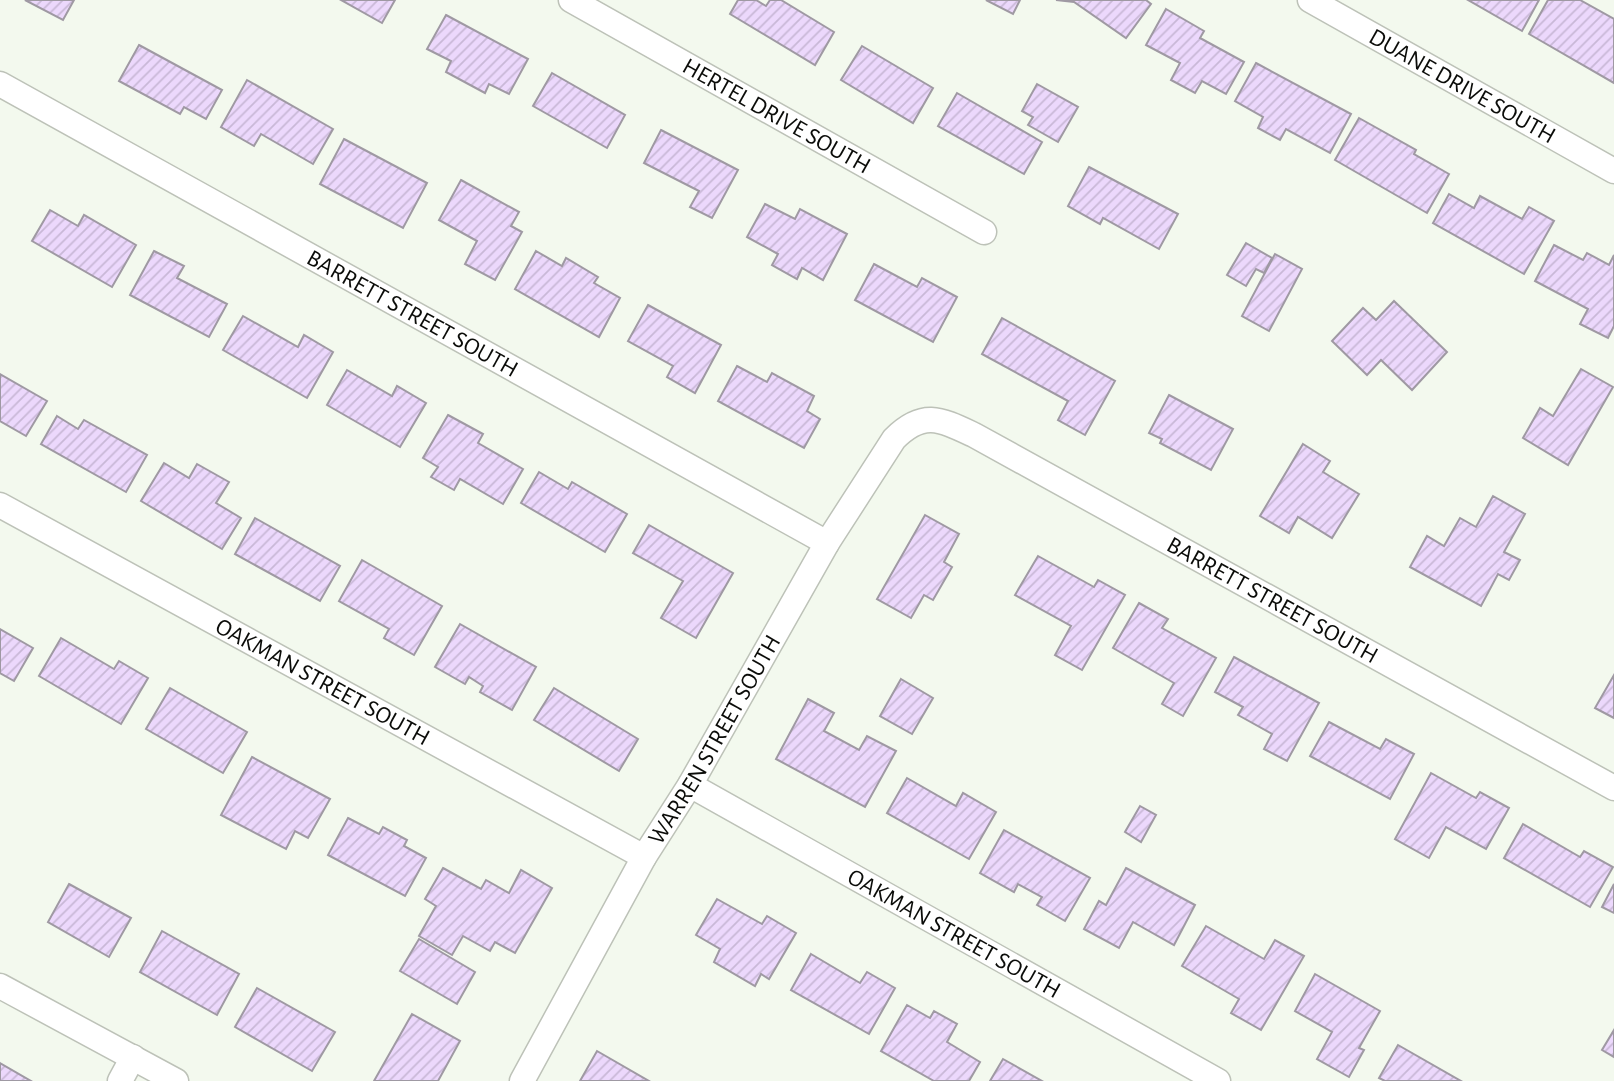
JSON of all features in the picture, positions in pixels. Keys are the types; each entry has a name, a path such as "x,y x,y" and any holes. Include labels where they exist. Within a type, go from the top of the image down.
{"street":[{"name":"HERTEL DRIVE SOUTH","path":"571,0 984,232"},
{"name":"DUANE DRIVE SOUTH","path":"1310,0 1614,171"},
{"name":"BARRETT STREET SOUTH","path":"0,84 827,544"},
{"name":"BARRETT STREET SOUTH","path":"929,418 974,435 1614,788"},
{"name":"WARREN STREET SOUTH","path":"523,1081 644,857 690,785 827,544 894,439 908,425 929,418"},
{"name":"OAKMAN STREET SOUTH","path":"0,505 644,857"},
{"name":"OAKMAN STREET SOUTH","path":"690,785 1218,1081"},
{"path":"0,986 176,1081"},
{"path":"120,1081 133,1058"}],"building":[{"path":"25,0 74,0 63,20"},
{"path":"341,0 395,0 382,23"},
{"path":"738,0 756,0 766,6 770,0 781,0 834,32 815,65 730,14"},
{"path":"986,0 1020,0 1013,14"},
{"path":"1056,0 1146,0 1151,4 1126,38 1074,2"},
{"path":"1468,0 1539,0 1522,31"},
{"path":"1548,0 1580,0 1614,19 1614,83 1529,34"},
{"path":"1166,9 1204,31 1200,38 1244,62 1226,94 1202,81 1195,93 1171,80 1180,63 1146,45"},
{"path":"446,15 528,59 509,94 489,84 485,93 446,72 451,61 427,49"},
{"path":"139,45 222,90 206,119 184,107 180,114 119,81"},
{"path":"862,46 933,88 913,123 841,80"},
{"path":"1256,63 1351,114 1330,153 1286,129 1280,140 1258,128 1263,117 1235,101"},
{"path":"552,73 625,115 607,148 533,106"},
{"path":"247,80 333,129 313,164 261,134 254,146 221,127"},
{"path":"1037,84 1078,107 1058,142 1028,125 1033,117 1022,111"},
{"path":"957,93 1042,142 1024,174 938,126"},
{"path":"1359,118 1416,150 1414,154 1449,174 1427,213 1335,160"},
{"path":"661,130 738,170 712,218 690,207 699,191 644,163"},
{"path":"344,139 427,183 403,228 320,184"},
{"path":"1089,167 1178,214 1159,249 1103,218 1100,224 1068,206"},
{"path":"461,180 519,212 511,226 522,232 495,280 465,264 477,241 439,220"},
{"path":"1449,194 1474,208 1480,196 1522,219 1529,207 1554,221 1524,274 1433,223"},
{"path":"765,204 795,219 800,209 847,234 823,280 802,268 797,279 772,265 778,254 747,237"},
{"path":"50,210 78,226 84,215 136,245 112,287 32,241"},
{"path":"1246,243 1272,258 1264,273 1256,269 1246,286 1227,275"},
{"path":"1554,245 1583,260 1587,253 1609,265 1614,255 1614,326 1608,338 1580,324 1588,309 1535,281"},
{"path":"154,251 184,266 177,278 227,304 209,337 130,295"},
{"path":"536,251 562,266 566,258 598,277 594,283 620,298 599,337 515,289"},
{"path":"1275,254 1302,269 1269,331 1242,316"},
{"path":"874,264 917,287 922,278 957,297 933,342 855,300"},
{"path":"1394,301 1447,352 1412,390 1381,360 1367,375 1332,341 1363,308 1376,320"},
{"path":"648,305 721,345 695,393 667,377 673,366 628,341"},
{"path":"243,316 298,347 304,335 333,352 307,398 223,350"},
{"path":"1002,318 1115,381 1085,435 1058,420 1068,401 982,354"},
{"path":"737,366 767,382 772,373 814,396 807,411 820,419 804,448 718,401"},
{"path":"1581,369 1613,387 1568,465 1523,438 1540,408 1553,416"},
{"path":"347,370 392,396 397,386 426,403 400,447 327,405"},
{"path":"0,374 47,401 26,436 0,421"},
{"path":"1169,395 1233,429 1211,470 1160,443 1162,439 1149,433"},
{"path":"448,415 483,434 478,443 523,469 503,504 460,479 454,490 431,477 438,467 423,458"},
{"path":"57,416 78,429 84,420 147,455 126,492 41,444"},
{"path":"1303,444 1330,461 1323,472 1359,494 1332,538 1298,517 1289,533 1260,516"},
{"path":"164,463 189,478 197,464 229,482 216,503 241,518 222,549 141,501"},
{"path":"539,472 568,489 572,482 627,514 605,552 521,503"},
{"path":"1493,496 1525,514 1504,552 1520,560 1509,580 1498,574 1481,606 1410,567 1427,536 1444,546 1460,518 1476,527"},
{"path":"925,515 959,534 944,562 952,567 933,600 924,595 911,618 877,599"},
{"path":"255,518 340,566 320,601 235,554"},
{"path":"649,525 733,573 696,638 661,618 683,581 633,553"},
{"path":"1038,556 1094,587 1098,580 1125,595 1082,670 1055,655 1071,626 1015,595"},
{"path":"362,560 442,606 414,655 384,638 389,629 339,601"},
{"path":"1139,603 1168,619 1162,628 1216,658 1183,716 1162,704 1174,683 1113,648"},
{"path":"460,624 536,667 512,710 480,692 483,686 469,677 465,684 435,667"},
{"path":"0,629 33,648 14,681 0,673"},
{"path":"61,638 114,669 119,661 148,678 121,724 39,676"},
{"path":"1234,657 1319,703 1287,761 1264,749 1272,734 1238,715 1243,707 1215,692"},
{"path":"1614,675 1614,718 1595,708"},
{"path":"901,679 933,698 912,734 880,716"},
{"path":"170,688 247,732 223,773 146,729"},
{"path":"554,688 638,739 619,771 534,720"},
{"path":"808,699 834,713 824,731 859,750 867,736 896,751 865,807 776,759"},
{"path":"1329,722 1380,749 1386,739 1414,754 1390,799 1310,756"},
{"path":"252,757 330,799 308,838 295,831 286,849 221,815"},
{"path":"1431,773 1476,798 1480,792 1509,808 1486,849 1446,827 1429,858 1395,839"},
{"path":"907,778 956,806 963,793 996,812 969,859 887,813"},
{"path":"1140,806 1156,815 1141,842 1125,832"},
{"path":"348,818 379,834 383,827 407,840 404,846 426,858 405,896 328,855"},
{"path":"1523,824 1580,857 1584,851 1613,867 1590,907 1504,858"},
{"path":"1004,830 1090,878 1065,921 1037,905 1042,897 1018,884 1014,892 980,873"},
{"path":"443,868 481,889 486,880 509,893 521,870 552,888 515,953 495,942 490,951 463,936 452,955 419,936 436,906 425,899"},
{"path":"1126,868 1195,905 1174,945 1133,922 1119,948 1084,929 1099,901 1106,905"},
{"path":"69,884 131,918 109,957 48,922"},
{"path":"1614,884 1614,913 1602,907"},
{"path":"717,899 762,924 767,916 796,933 769,979 761,974 755,986 714,962 720,949 696,935"},
{"path":"1206,926 1264,959 1275,940 1304,956 1261,1030 1231,1013 1239,999 1182,966"},
{"path":"162,931 239,974 217,1015 140,972"},
{"path":"419,939 475,972 457,1004 400,971"},
{"path":"811,954 860,983 867,972 895,988 869,1034 791,990"},
{"path":"1315,974 1380,1011 1359,1048 1364,1050 1349,1077 1317,1059 1332,1032 1295,1011"},
{"path":"257,988 335,1032 312,1071 235,1027"},
{"path":"907,1005 930,1018 934,1011 957,1024 947,1042 980,1062 969,1081 934,1081 881,1051"},
{"path":"412,1014 460,1041 438,1081 374,1081"},
{"path":"1614,1030 1614,1057 1602,1050"},
{"path":"1398,1045 1461,1081 1385,1081 1379,1078"},
{"path":"597,1051 649,1081 580,1081"},
{"path":"1003,1059 1042,1081 990,1081"},
{"path":"0,1063 31,1081 0,1081"}]}
